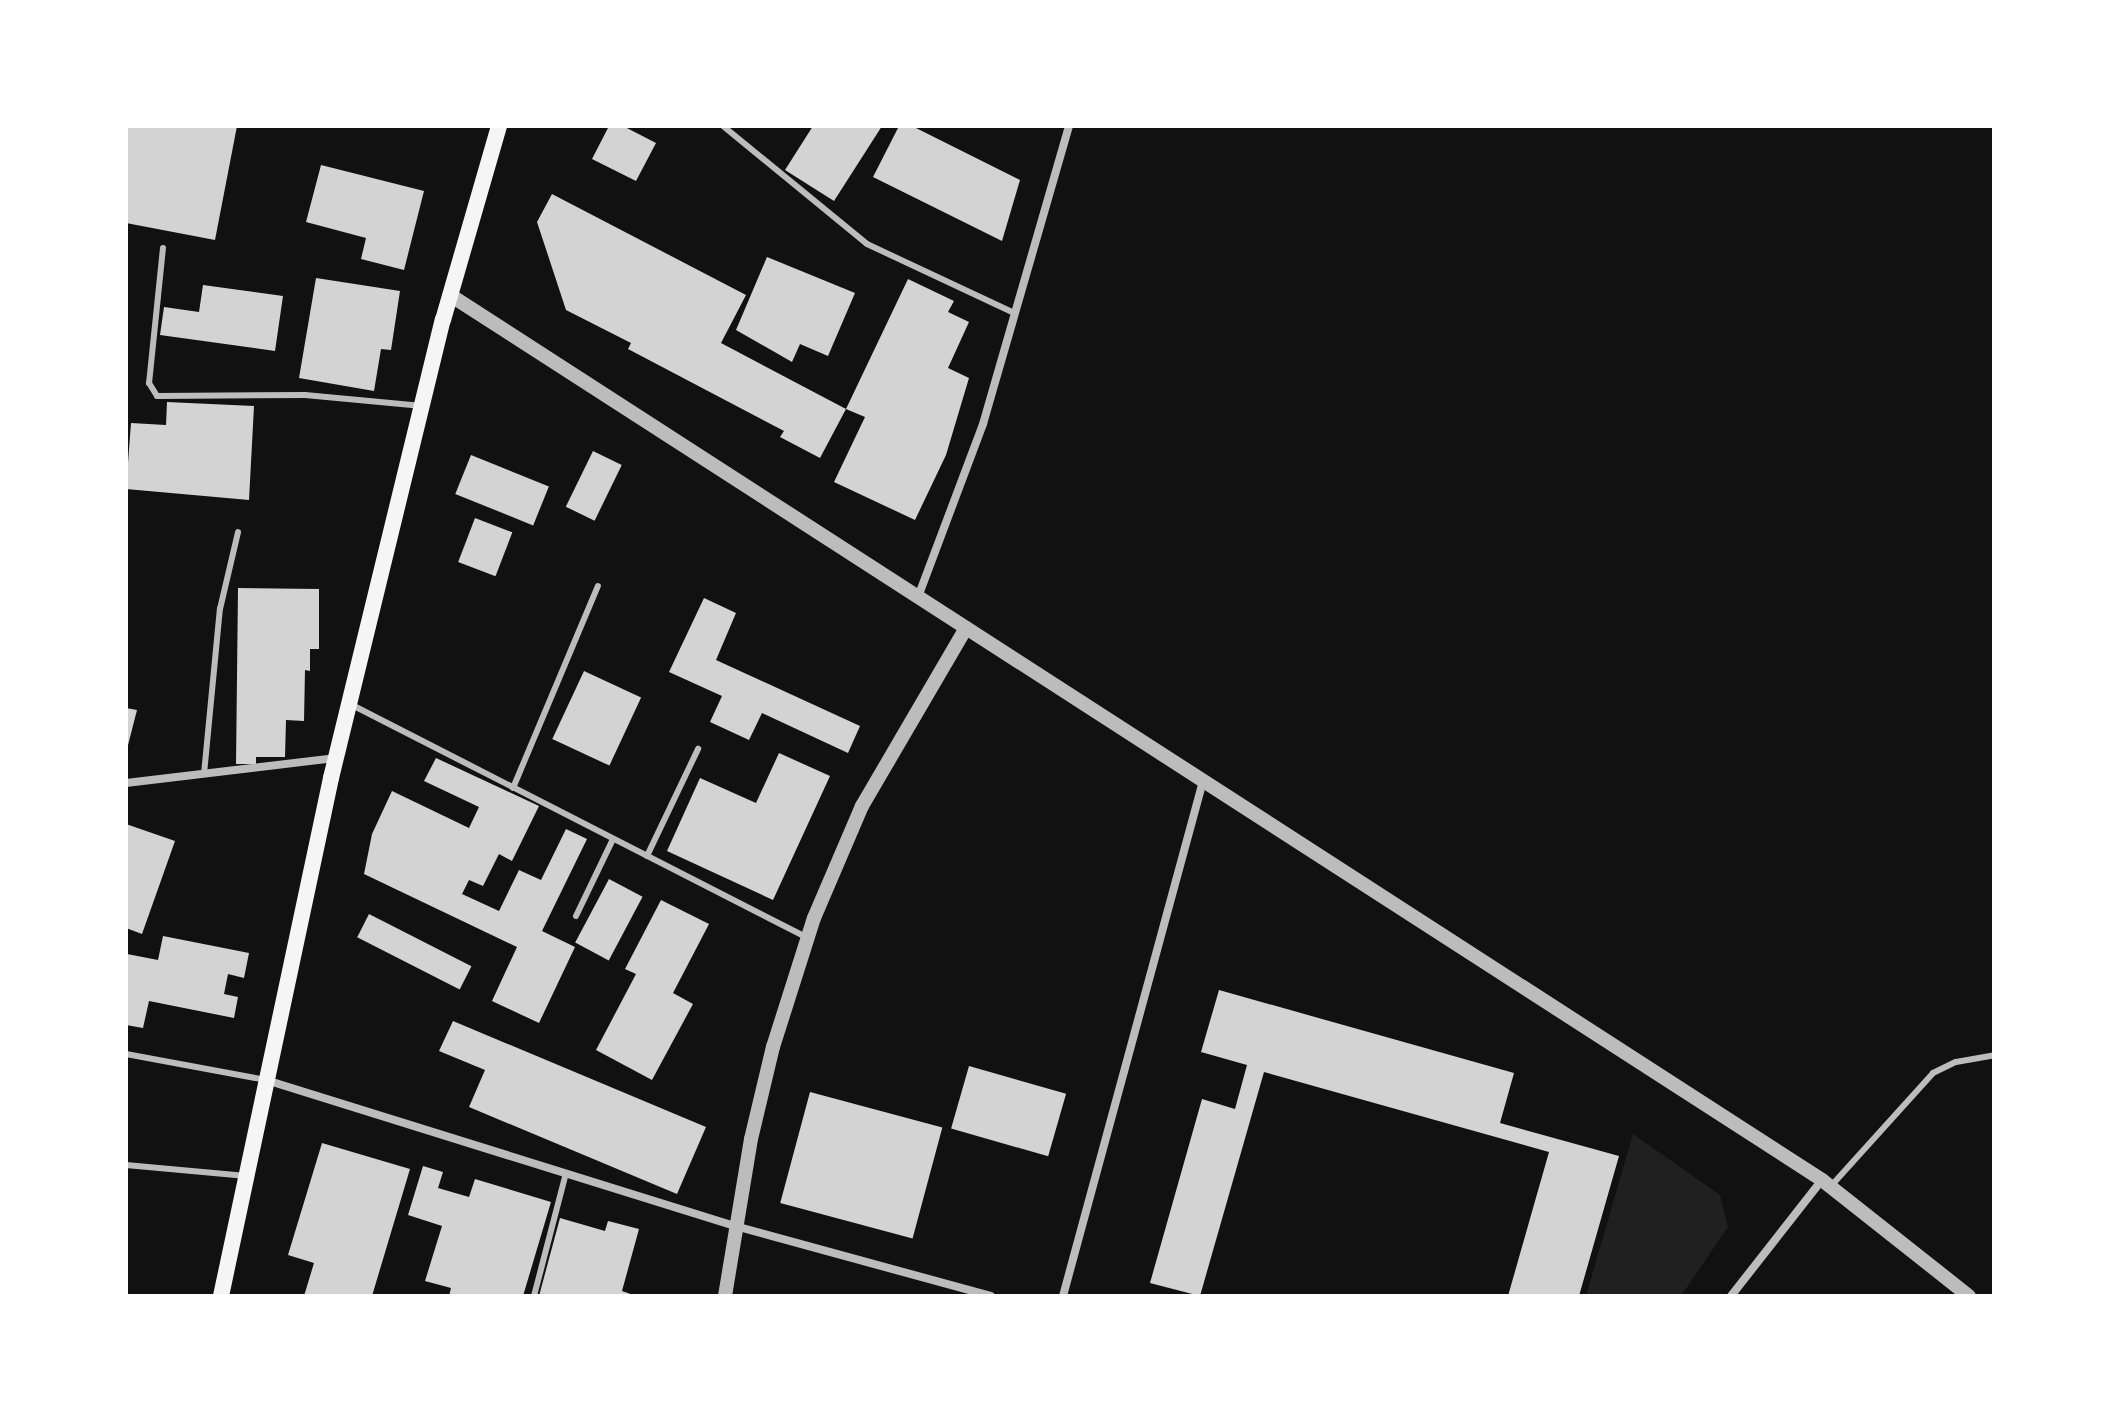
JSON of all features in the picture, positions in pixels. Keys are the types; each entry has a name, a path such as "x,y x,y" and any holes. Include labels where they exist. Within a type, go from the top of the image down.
{"main road":[{"path":"221,1296 335,758 450,295 499,126"}],"street":[{"path":"918,597 968,467 1069,126"},
{"path":"450,295 1826,1183 1969,1296"},
{"path":"725,1296 735,1226 773,1047 808,938 862,806 966,628"},
{"path":"126,783 335,758"},
{"path":"1063,1296 1203,781"},
{"path":"266,1080 711,1219 991,1296"},
{"path":"1731,1296 1826,1183"}],"lane":[{"path":"723,126 867,244 1014,313"},
{"path":"163,248 149,383 157,396 305,395 422,406"},
{"path":"204,774 220,609 238,532"},
{"path":"513,788 598,586"},
{"path":"349,703 808,938"},
{"path":"647,856 698,749"},
{"path":"576,916 613,839"},
{"path":"126,1054 266,1080"},
{"path":"1826,1183 1933,1073 1956,1062 1994,1055"},
{"path":"126,1165 246,1176"},
{"path":"534,1296 566,1173"}],"shaded area":[{"path":"1633,1134 1720,1195 1728,1227 1681,1296 1586,1296"}],"building":[{"path":"126,126 237,126 215,240 126,223"},
{"path":"609,126 623,126 656,143 636,181 592,159"},
{"path":"813,126 882,126 834,201 785,170"},
{"path":"899,126 912,126 1020,180 1002,241 873,177"},
{"path":"321,165 424,191 404,270 361,259 366,238 306,222"},
{"path":"552,194 746,295 721,343 846,409 820,458 780,437 784,431 628,349 631,343 566,310 537,222"},
{"path":"767,257 855,293 828,356 800,344 792,362 736,330"},
{"path":"316,278 400,291 391,350 381,349 374,391 299,378"},
{"path":"908,279 954,301 948,312 969,322 948,368 969,378 946,455 915,520 834,482 865,417 846,409"},
{"path":"203,285 283,296 275,351 160,335 164,307 199,312"},
{"path":"167,402 254,406 249,500 126,489 131,423 166,425"},
{"path":"593,451 622,465 595,521 566,507"},
{"path":"471,455 549,486 533,525 455,494"},
{"path":"475,518 512,532 495,576 458,562"},
{"path":"238,588 319,589 319,649 310,649 310,671 305,670 304,721 286,720 285,757 256,757 256,764 236,764"},
{"path":"704,598 736,613 716,660 860,726 848,753 762,713 749,740 710,722 722,696 669,672"},
{"path":"584,671 641,698 609,766 552,739"},
{"path":"126,708 137,710 127,749 126,749"},
{"path":"779,753 830,776 773,900 667,851 700,778 756,803"},
{"path":"436,758 539,806 512,861 499,854 483,886 469,880 462,894 499,911 519,870 541,880 566,829 587,839 542,931 575,947 539,1023 492,1001 517,947 364,874 372,834 392,791 469,828 479,807 424,781"},
{"path":"126,824 175,841 142,934 126,928"},
{"path":"609,879 643,897 609,960 575,943"},
{"path":"661,900 709,924 673,993 693,1004 652,1080 596,1050 636,974 625,969"},
{"path":"369,914 471,966 460,989 357,937"},
{"path":"163,936 249,953 244,978 228,974 224,994 238,997 234,1018 149,1001 143,1028 126,1025 127,954 158,960"},
{"path":"1219,990 1514,1073 1500,1123 1619,1156 1579,1296 1508,1296 1549,1152 1264,1072 1200,1296 1150,1283 1202,1099 1235,1109 1247,1065 1201,1052"},
{"path":"453,1021 706,1127 677,1194 469,1107 485,1070 439,1051"},
{"path":"969,1066 1066,1094 1048,1156 951,1128"},
{"path":"810,1092 942,1127 913,1239 780,1203"},
{"path":"322,1143 410,1169 372,1296 304,1296 314,1263 288,1255"},
{"path":"423,1166 443,1172 438,1188 469,1197 475,1179 551,1202 523,1296 449,1296 451,1288 425,1281 442,1226 408,1215"},
{"path":"560,1218 605,1231 608,1221 639,1229 622,1291 636,1296 539,1296"}]}
